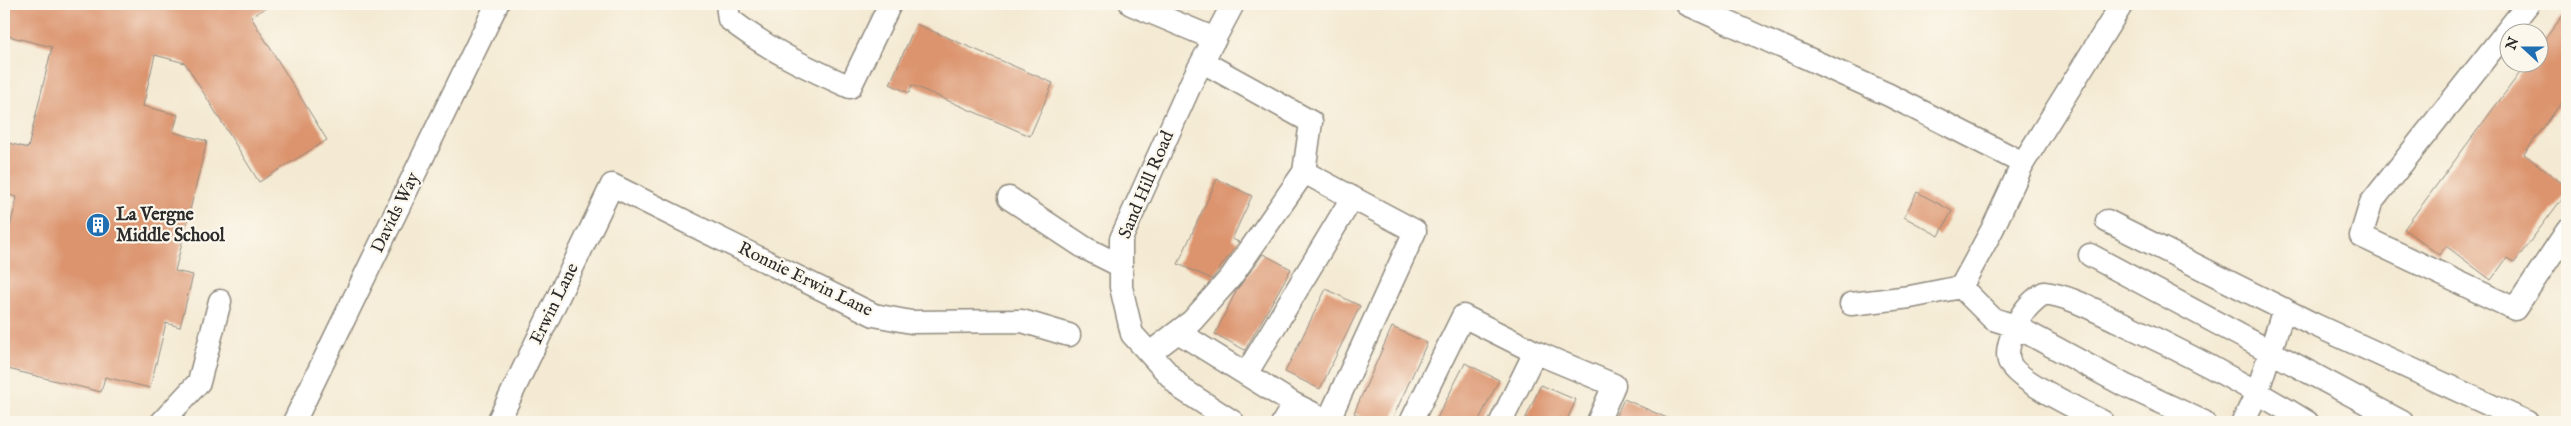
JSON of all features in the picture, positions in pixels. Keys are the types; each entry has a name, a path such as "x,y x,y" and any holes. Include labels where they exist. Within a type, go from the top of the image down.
{"street":[{"name":"Davids Way","path":"294,422 497,4"},
{"path":"727,4 729,19 761,44 796,63 850,87 890,4"},
{"path":"1131,4 1215,39"},
{"name":"Sand Hill Road","path":"1233,4 1203,62 1121,239 1121,287 1132,334 1182,390 1233,422"},
{"path":"1687,4 1889,95 2023,163"},
{"path":"1961,287 1993,228 2023,163 2122,4"},
{"path":"2528,4 2372,203 2361,236 2516,309 2567,231"},
{"path":"1150,354 1192,321 1231,277 1304,172 1311,122 1203,62"},
{"path":"1178,332 1246,374 1288,413 1328,421 1415,231 1304,172"},
{"name":"Ronnie Erwin Lane","path":"612,185 874,316 910,322 1022,321 1069,335"},
{"name":"Erwin Lane","path":"498,422 612,185"},
{"path":"1009,198 1085,248 1121,266"},
{"path":"1246,374 1352,198"},
{"path":"2107,221 2284,309 2527,422"},
{"path":"2090,255 2402,422"},
{"path":"1851,304 1910,297 1961,287"},
{"path":"1961,287 1993,319 2015,326 2124,385 2204,422"},
{"path":"2103,422 2018,375 2009,361 2009,343 2015,326 2023,311 2033,300 2044,293 2061,294 2140,332 2257,393 2307,422"},
{"path":"162,422 199,382 220,300"},
{"path":"2244,422 2257,393 2284,309"},
{"path":"1411,422 1463,316 1535,352 1614,384 1598,422"},
{"path":"1501,422 1535,352"}],"building":[{"name":"La Vergne Middle School","path":"4,4 272,4 251,17 327,140 259,182 185,63 155,55 143,106 178,115 173,132 207,141 175,271 193,275 180,327 166,323 150,388 105,377 101,392 4,368 4,253 17,197 4,194 4,142 28,148 52,47 4,35"},
{"path":"2567,10 2567,95 2524,154 2567,187 2567,192 2514,263 2507,258 2491,280 2446,246 2439,255 2404,229 2521,72 2548,72 2548,35"},
{"path":"916,24 1053,83 1030,136 912,85 909,93 890,84"},
{"path":"1217,179 1252,196 1232,239 1239,242 1212,279 1178,264"},
{"path":"1917,192 1952,211 1939,236 1904,217"},
{"path":"1263,254 1291,269 1245,350 1215,334 1236,291"},
{"path":"1326,289 1360,306 1320,389 1285,372"},
{"path":"1392,327 1427,343 1391,422 1374,422 1354,413"},
{"path":"1465,363 1499,380 1478,422 1435,422"},
{"path":"1541,385 1576,400 1566,422 1524,422"},
{"path":"1624,399 1676,422 1613,422"}],"place":[{"name":"La Vergne Middle School","path":"98,225"}]}
